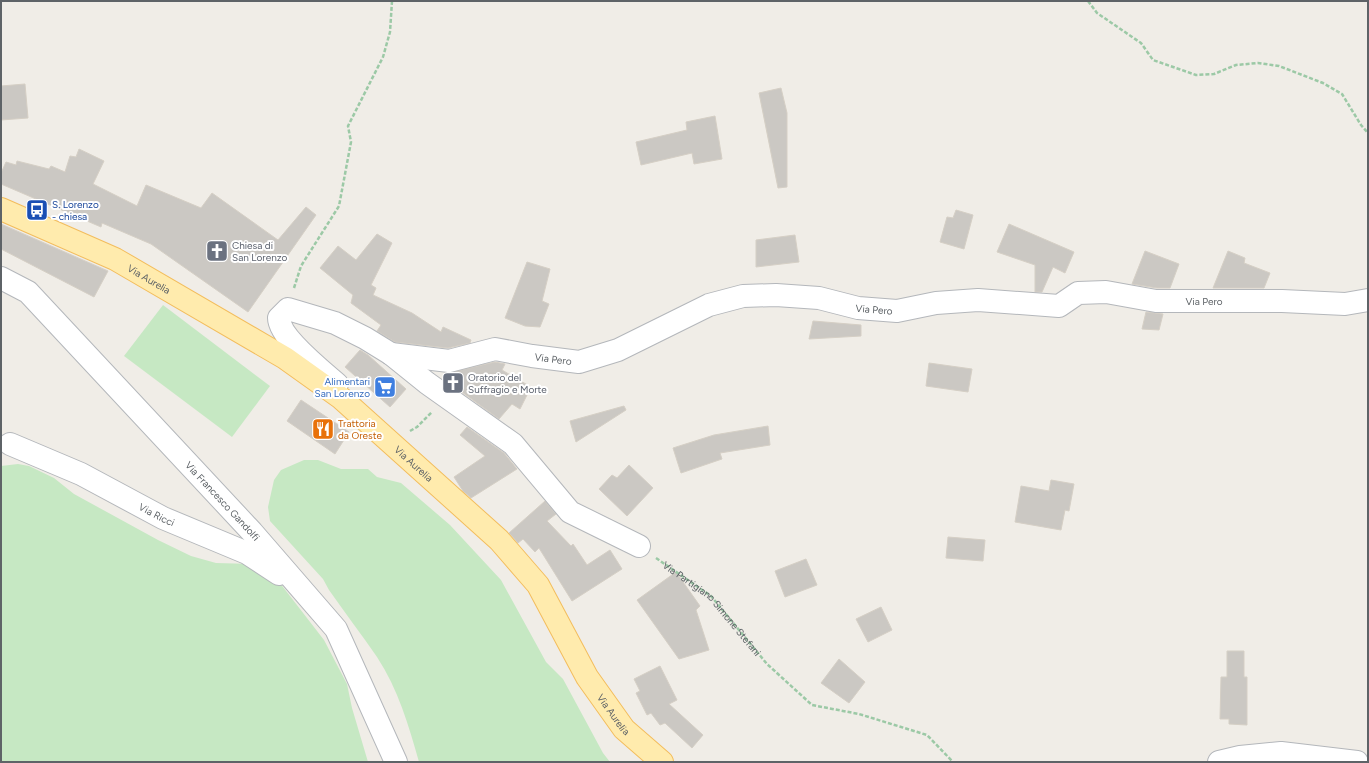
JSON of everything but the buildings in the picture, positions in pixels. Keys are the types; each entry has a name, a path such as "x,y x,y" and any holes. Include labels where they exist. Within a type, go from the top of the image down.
{"main road":[{"name":"Via Aurelia","path":"1,209 115,259 285,358 341,398 499,540 538,585 587,678 624,729 662,762"}],"street":[{"name":"Via Francesco Gandolfi","path":"1,278 28,292 185,459 336,629 396,762"},
{"name":"Via Pero","path":"391,354 449,361 495,348 532,356 579,362 618,350 709,305 743,296 776,295 819,298 858,308 897,311 936,303 978,300 1059,306 1078,293 1106,292 1156,301 1282,301 1345,304 1368,300"},
{"path":"341,398 340,387 305,357 279,325 279,318 288,309 334,323 365,338 391,354 428,383 513,444 570,512 639,546"},
{"name":"Via Ricci","path":"10,444 81,474 163,518 247,553 301,589"},
{"path":"1219,762 1240,757 1281,753 1356,762"}],"path":[{"path":"288,309 301,266 339,206 351,142 348,126 384,57 390,32 392,1"},
{"path":"1088,1 1097,13 1141,43 1153,60 1196,75 1214,74 1236,65 1258,63 1279,66 1323,83 1342,94 1368,134"},
{"path":"376,429 402,435 417,427 447,396"},
{"name":"Via Partigiano Simone Stefani","path":"639,546 711,596 767,664 812,705 859,714 927,735 953,762"}],"green space":[{"path":"163,305 270,386 232,437 124,356"},
{"path":"304,460 318,460 341,469 368,469 377,477 401,483 450,525 501,580 546,662 563,679 603,753 610,762 419,762 407,721 397,695 377,657 329,590 323,579 270,521 268,507 274,480 281,470"},
{"path":"18,464 29,466 54,478 74,494 158,540 191,556 216,563 253,564 276,578 324,640 347,684 352,708 368,762 1,762 1,466"}],"place":[{"name":"S. Lorenzo - chiesa","path":"37,210"},
{"name":"Chiesa di San Lorenzo","path":"217,251"},
{"name":"Oratorio del Suffragio e Morte","path":"453,383"},
{"name":"Alimentari San Lorenzo","path":"385,387"},
{"name":"Trattoria da Oreste","path":"323,429"}]}
